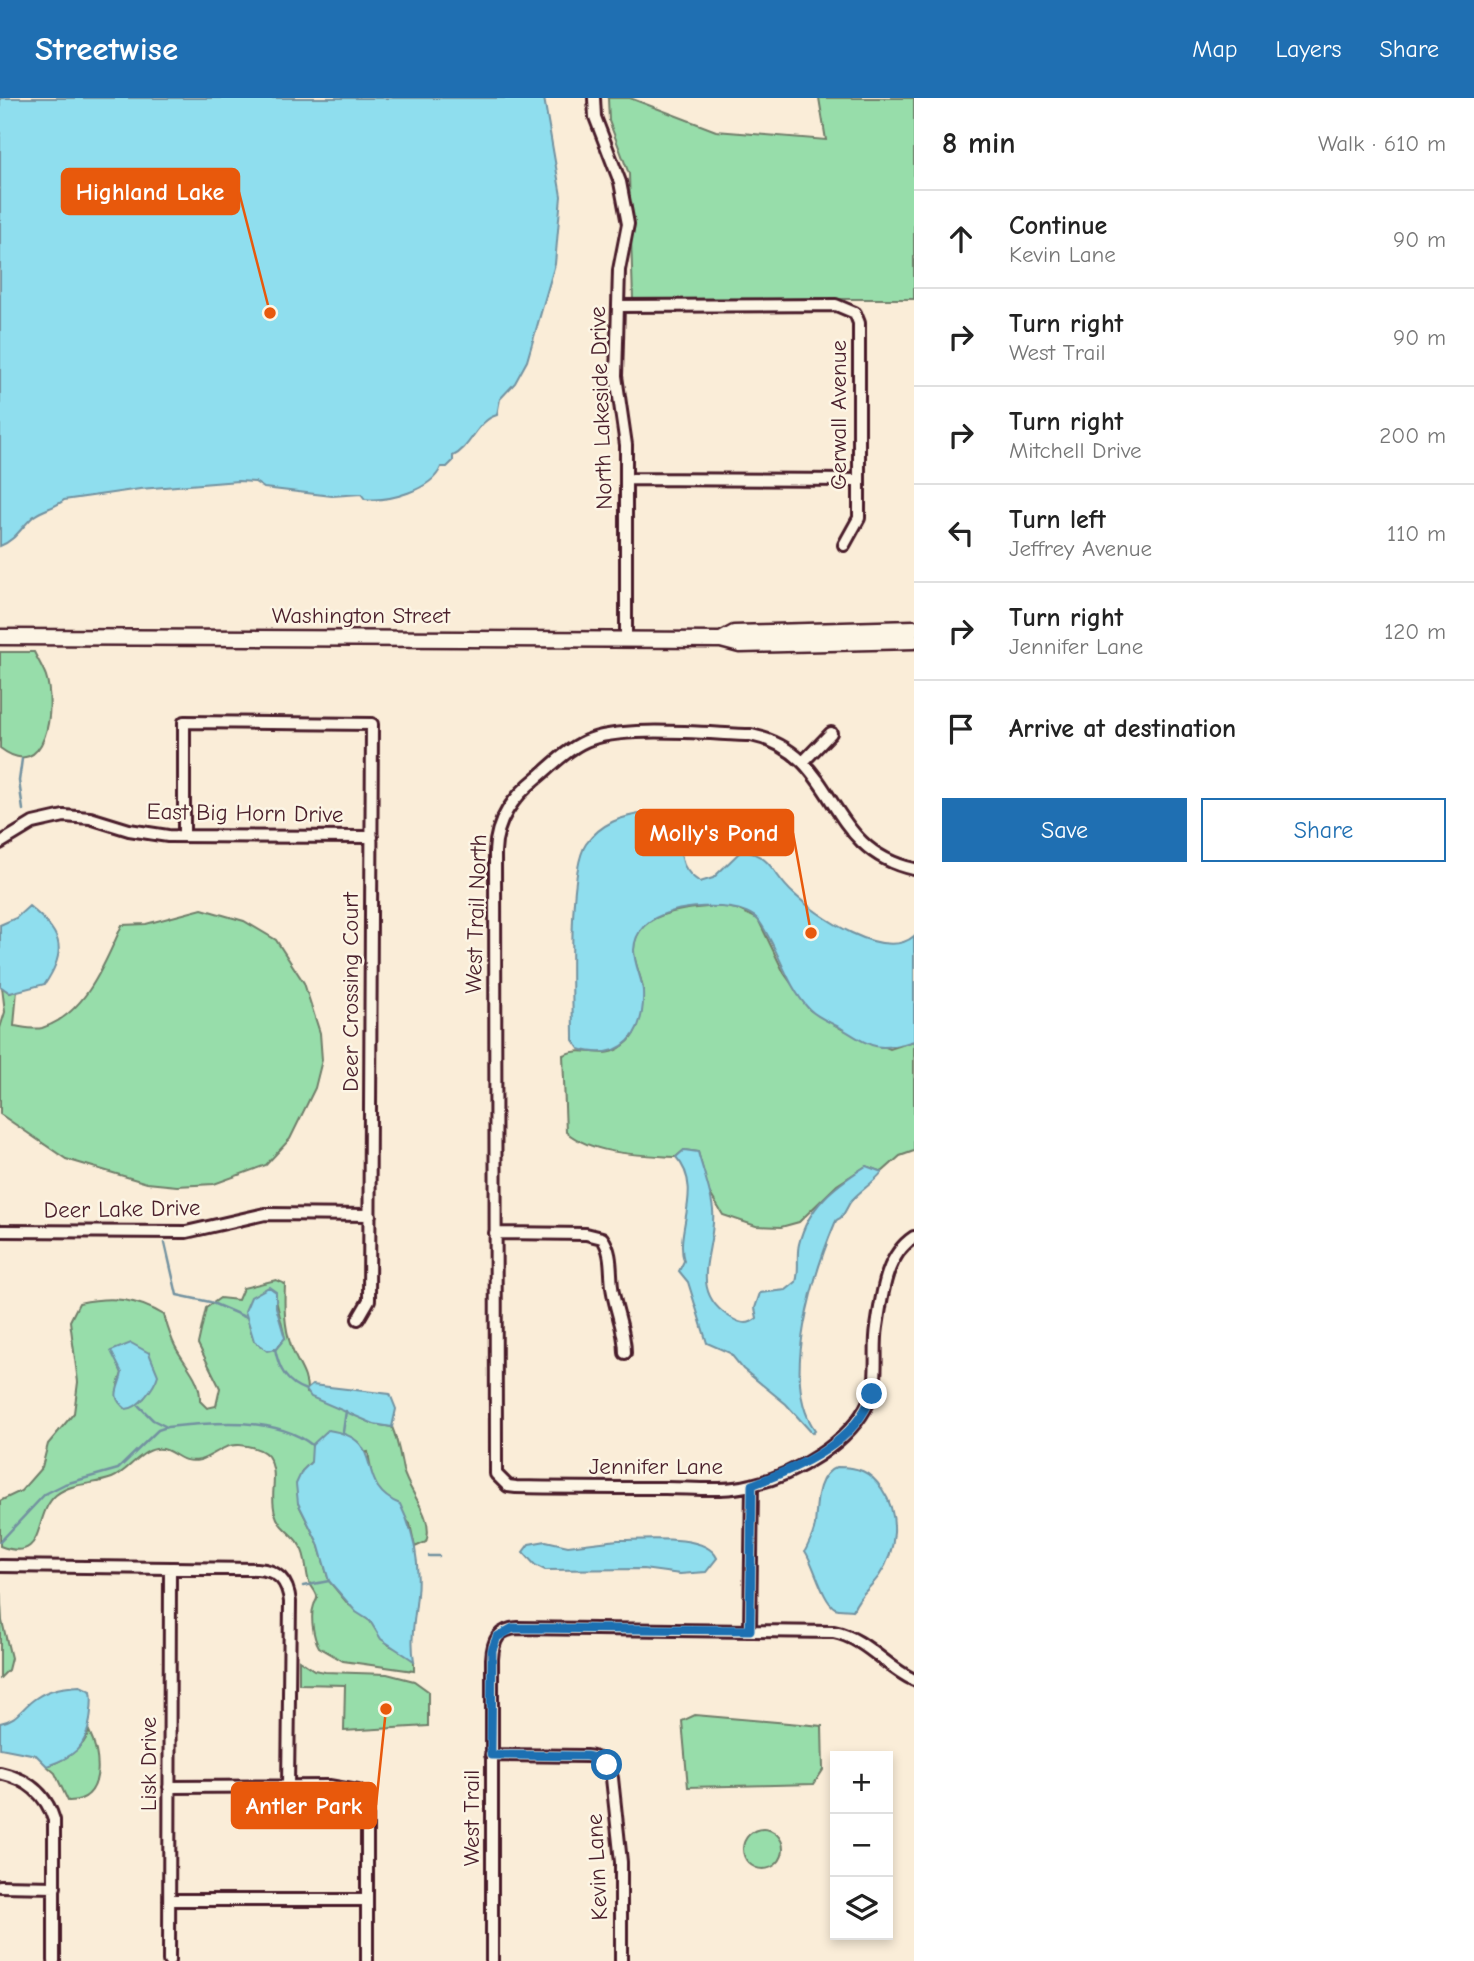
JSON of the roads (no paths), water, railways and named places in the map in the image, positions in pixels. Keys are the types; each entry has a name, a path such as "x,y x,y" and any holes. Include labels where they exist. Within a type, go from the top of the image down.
{"main road":[{"name":"Washington Street","path":"721,640 734,633 914,628"},
{"name":"Washington Street","path":"0,637 721,640 740,646 914,641"}],"street":[{"name":"North Lakeside Drive","path":"594,98 595,117 620,182 628,224 620,270 616,376 617,402 624,425 626,639"},
{"name":"Gerwall Avenue","path":"618,306 845,306 858,318 859,518 845,545"},
{"path":"626,479 859,480"},
{"name":"Deer Crossing Court","path":"184,836 184,722 372,724 369,1300 358,1318"},
{"path":"804,761 831,733"},
{"name":"West Trail North","path":"495,1387 495,838 505,812 525,787 573,748 603,735 751,735 783,745 804,761 851,833 888,860 914,869"},
{"name":"East Big Horn Drive","path":"0,843 33,823 64,816 96,819 149,835 372,837"},
{"name":"Deer Lake Drive","path":"0,1231 186,1232 265,1214 370,1215"},
{"path":"495,1233 586,1234 602,1238 610,1252 611,1281 625,1332 625,1353"},
{"name":"Jennifer Lane","path":"495,1387 496,1475 508,1486 717,1488 752,1485 801,1465 839,1439 863,1414 875,1383 876,1336 883,1290 896,1253 914,1237"},
{"path":"752,1485 750,1630 845,1634 859,1640 895,1670 914,1680"},
{"path":"0,1566 257,1569 270,1570 280,1576 289,1591 290,1602 288,1786"},
{"name":"Lisk Drive","path":"169,1961 170,1568"},
{"name":"West Trail","path":"492,1961 492,1650 499,1634 513,1628 750,1630"},
{"name":"Kevin Lane","path":"491,1755 586,1756 600,1759 607,1765 612,1778 620,1854 621,1961"},
{"path":"0,1773 20,1778 41,1795 54,1820 54,1961"},
{"path":"169,1787 348,1787 362,1795 367,1804 368,1818 367,1961"},
{"path":"0,1886 55,1887"},
{"path":"169,1900 367,1900"}],"water":[{"path":"0,98 544,98 561,196 555,264 527,361 515,383 500,399 497,415 484,422 465,447 453,456 453,461 447,467 441,467 429,482 397,496 365,499 361,494 332,496 264,488 255,482 238,481 140,489 64,500 34,516 14,537 0,546"},
{"path":"646,813 672,821 677,829 685,868 700,882 713,878 742,850 761,857 805,903 852,933 886,944 901,943 914,936 914,1041 891,1047 875,1046 816,1015 794,988 757,918 735,909 703,907 672,911 658,917 646,925 638,936 634,955 643,991 643,1006 635,1032 628,1041 619,1048 608,1051 579,1049 573,1040 572,968 574,908 580,859 586,844 605,826 629,816"},
{"path":"29,906 54,932 58,940 57,960 45,984 10,993 0,986 0,925 16,918"},
{"path":"684,1150 698,1152 712,1203 713,1225 706,1269 710,1296 718,1308 742,1323 757,1318 755,1308 760,1293 786,1290 796,1282 798,1249 803,1231 824,1198 866,1166 882,1172 852,1200 836,1221 810,1297 800,1356 800,1384 805,1409 815,1430 812,1433 786,1404 743,1369 730,1353 707,1343 688,1282 679,1271 684,1261 683,1236 689,1196 684,1169 676,1157"},
{"path":"269,1287 276,1292 276,1307 285,1338 276,1349 267,1351 254,1341 245,1311 251,1297"},
{"path":"131,1343 149,1353 158,1375 154,1385 141,1401 126,1409 116,1396 122,1373 111,1351"},
{"path":"312,1385 390,1394 396,1409 392,1427 374,1424 311,1397 306,1390"},
{"path":"328,1430 347,1435 359,1443 377,1485 385,1495 400,1504 409,1526 418,1571 413,1636 414,1661 381,1639 370,1621 356,1612 329,1581 318,1543 298,1503 296,1484 302,1471 311,1462 312,1445"},
{"path":"837,1467 857,1469 873,1478 888,1499 894,1521 893,1544 885,1566 853,1610 837,1609 831,1604 805,1551 814,1528 821,1484 830,1471"},
{"path":"618,1540 687,1541 711,1550 717,1558 706,1572 680,1574 643,1569 545,1570 535,1565 523,1552 529,1544 546,1541 568,1546"},
{"path":"80,1686 91,1691 90,1720 85,1738 71,1755 47,1766 36,1755 0,1748 0,1723 20,1713 46,1692"}],"waterway":[{"path":"22,759 19,781 23,810"},
{"path":"165,1243 177,1295 210,1302 245,1317"},
{"path":"275,1349 284,1374 306,1390"},
{"path":"139,1406 153,1420 167,1427"},
{"path":"343,1432 346,1411"},
{"path":"0,1542 45,1494 65,1484 118,1469 158,1430 167,1427 223,1423 262,1425 280,1429 312,1445"},
{"path":"429,1556 439,1556"},
{"path":"303,1586 329,1581"}],"place":[{"name":"Highland Lake","path":"270,313"},
{"name":"Molly's Pond","path":"811,933"},
{"name":"Antler Park","path":"386,1709"}]}
